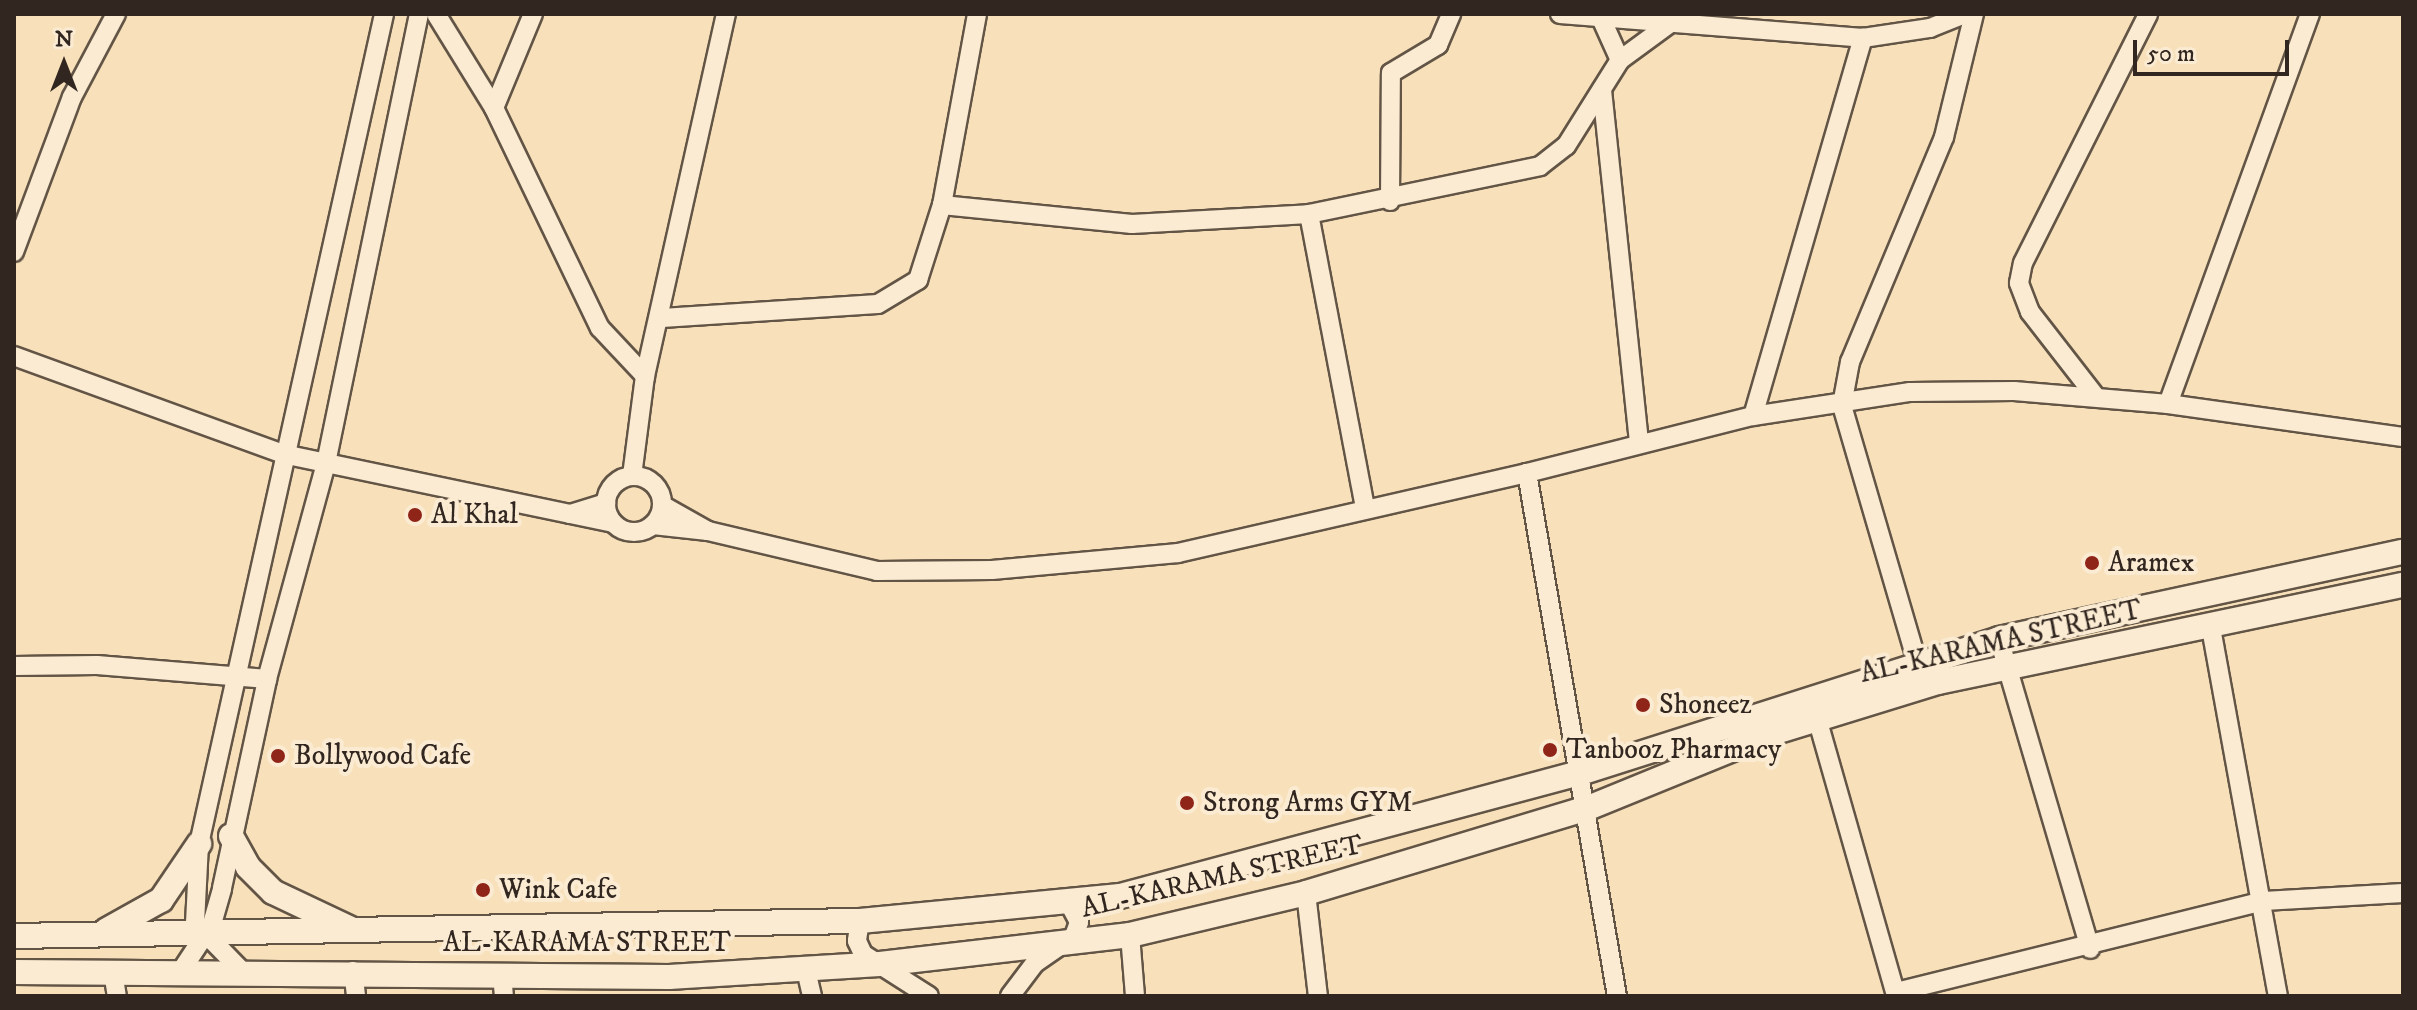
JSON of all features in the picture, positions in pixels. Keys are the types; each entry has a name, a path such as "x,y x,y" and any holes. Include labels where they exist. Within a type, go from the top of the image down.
{"street":[{"path":"14,252 72,97 116,14"},
{"path":"242,971 204,936 192,910 199,844 233,672 384,14"},
{"path":"181,971 204,936 231,836 267,679 326,463 419,14"},
{"path":"436,14 494,108 600,328 645,376"},
{"path":"494,108 533,14"},
{"path":"632,476 645,376 662,318 726,14"},
{"path":"662,318 895,299 918,280 942,205 977,14"},
{"path":"1390,201 1391,73 1438,45 1451,14"},
{"path":"1560,14 1863,38 1930,28 1964,14"},
{"path":"1917,662 1842,405 1850,362 1944,137 1974,14"},
{"path":"2096,397 2030,312 2019,283 2023,263 2148,14"},
{"path":"2168,404 2310,14"},
{"path":"1601,18 1620,60"},
{"path":"942,205 1132,224 1309,214 1390,201 1540,166 1566,146 1620,60 1673,21"},
{"path":"1753,416 1863,38"},
{"path":"1602,90 1639,443"},
{"path":"1309,214 1365,508"},
{"path":"14,356 283,454 613,523 633,532 653,525 708,531 877,571 927,574 1114,563 1527,473 1753,416 1842,405 1910,392 2096,397 2403,437"},
{"path":"1527,473 1588,808 1617,996"},
{"path":"613,523 606,503 614,484 632,476 654,484 662,505 708,531"},
{"path":"570,514 606,503"},
{"path":"653,525 662,505"},
{"name":"AL-KARAMA STREET","path":"14,936 204,936 860,921 1069,903 1260,862 1580,773 1917,662 1999,639 2403,552"},
{"name":"AL-KARAMA STREET","path":"14,972 115,984 181,971 353,971 503,985 670,986 1062,945 1130,935 1306,893 1588,808 1817,718 2009,667 2211,628 2403,585"},
{"path":"2211,628 2264,901 2278,996"},
{"path":"1999,639 2090,949"},
{"path":"14,666 233,672 267,679"},
{"path":"1817,718 1896,994 2090,949 2264,901 2403,893"},
{"path":"231,836 248,867 273,892 357,932"},
{"path":"96,934 161,900 199,844"},
{"path":"1306,893 1318,996"},
{"path":"1010,996 1035,963 1062,945 1078,929 1069,903"},
{"path":"860,921 859,948 929,996"},
{"path":"1130,935 1135,996"},
{"path":"806,970 812,996"},
{"path":"353,971 356,996"}],"place":[{"name":"Al Khal","path":"415,515"},
{"name":"Aramex","path":"2092,563"},
{"name":"Shoneez","path":"1643,705"},
{"name":"Tanbooz Pharmacy","path":"1550,750"},
{"name":"Bollywood Cafe","path":"278,756"},
{"name":"Strong Arms GYM","path":"1187,803"},
{"name":"Wink Cafe","path":"483,890"}]}
